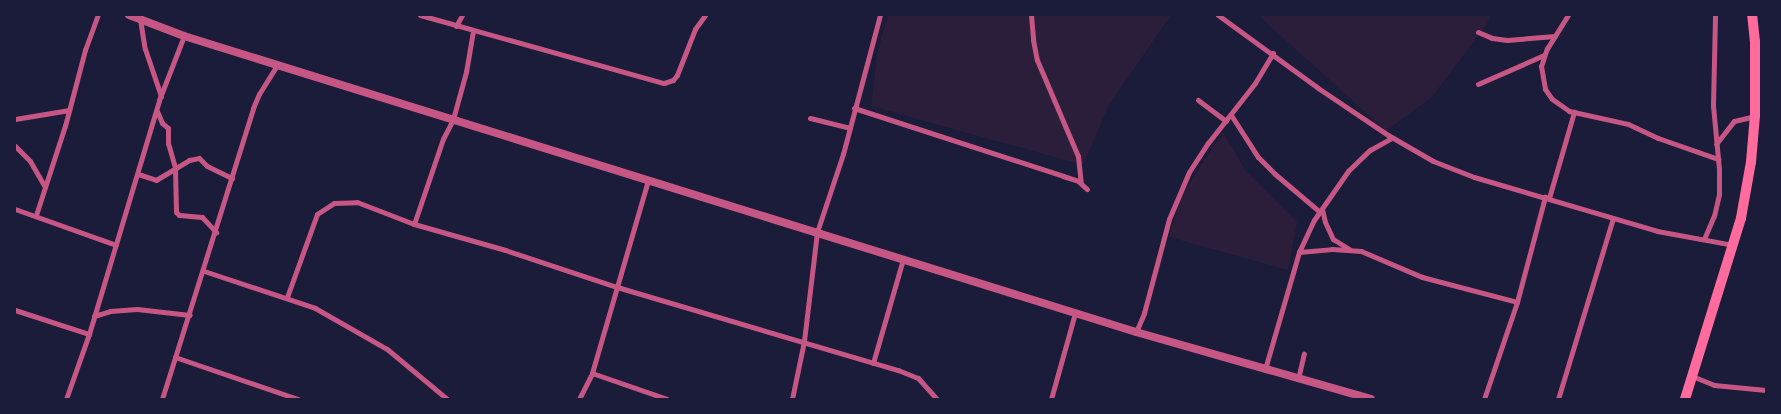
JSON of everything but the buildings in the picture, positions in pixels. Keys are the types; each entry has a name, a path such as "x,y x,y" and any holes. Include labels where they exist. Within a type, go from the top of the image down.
{"highway":[{"path":"1685,399 1734,245 1750,162 1755,116 1755,42 1752,15"}],"street":[{"path":"36,215 69,110 85,50 98,15"},
{"path":"128,15 184,36 1136,332 1265,369 1349,396 1371,399"},
{"path":"420,15 664,83 675,78 695,29 705,15"},
{"path":"456,26 462,15"},
{"path":"792,399 804,341 816,232 850,128 879,15"},
{"path":"1031,15 1032,34 1037,60 1078,156 1081,183"},
{"path":"1218,15 1273,53 1318,88 1392,138 1433,161 1454,170 1657,231 1734,245"},
{"path":"1568,15 1544,54 1541,66 1545,89 1552,99 1574,112 1628,124 1658,138 1718,159"},
{"path":"1704,239 1714,216 1718,194 1718,159 1713,104 1715,15"},
{"path":"140,19 146,49 161,96"},
{"path":"414,224 445,133 453,119 466,72 473,31"},
{"path":"1478,32 1492,38 1508,40 1554,36"},
{"path":"66,399 89,334 156,111 184,36"},
{"path":"1136,332 1144,313 1175,202 1190,172 1208,143 1255,83 1273,53"},
{"path":"1478,84 1544,54"},
{"path":"162,399 259,94 277,65"},
{"path":"1198,100 1226,121"},
{"path":"854,108 1081,183 1087,188"},
{"path":"15,119 69,110"},
{"path":"156,111 162,123 168,128 168,143 175,168 176,212 179,215 202,216 216,232"},
{"path":"1484,399 1517,302 1574,112"},
{"path":"1231,115 1258,157 1275,174 1321,210 1333,238 1352,250"},
{"path":"1716,144 1734,121 1755,116"},
{"path":"810,118 850,128"},
{"path":"1265,369 1299,252 1314,220 1348,171 1370,150 1392,138"},
{"path":"15,146 30,161 45,187"},
{"path":"138,174 156,180 189,160 199,158 206,166 232,178"},
{"path":"580,399 592,373 648,180"},
{"path":"287,297 317,214 326,207 344,201 357,202 414,224 505,250 617,287 898,370 918,378 937,399"},
{"path":"15,209 116,245"},
{"path":"1558,399 1612,218"},
{"path":"1299,252 1352,250 1373,255 1422,277 1517,302"},
{"path":"874,363 903,259"},
{"path":"204,271 287,297 315,308 387,349 446,399"},
{"path":"94,316 110,311 137,309 190,315"},
{"path":"15,310 89,334"},
{"path":"1051,399 1075,313"},
{"path":"1298,379 1304,354"},
{"path":"176,357 298,399"},
{"path":"592,373 667,399"},
{"path":"1692,376 1714,385 1766,390"}],"shaded area":[{"path":"888,15 1171,15 1109,105 1083,165 871,106 878,50"},
{"path":"1258,15 1491,15 1487,24 1432,97 1386,131"},
{"path":"1223,132 1245,170 1297,222 1288,270 1169,237 1181,196"}]}
